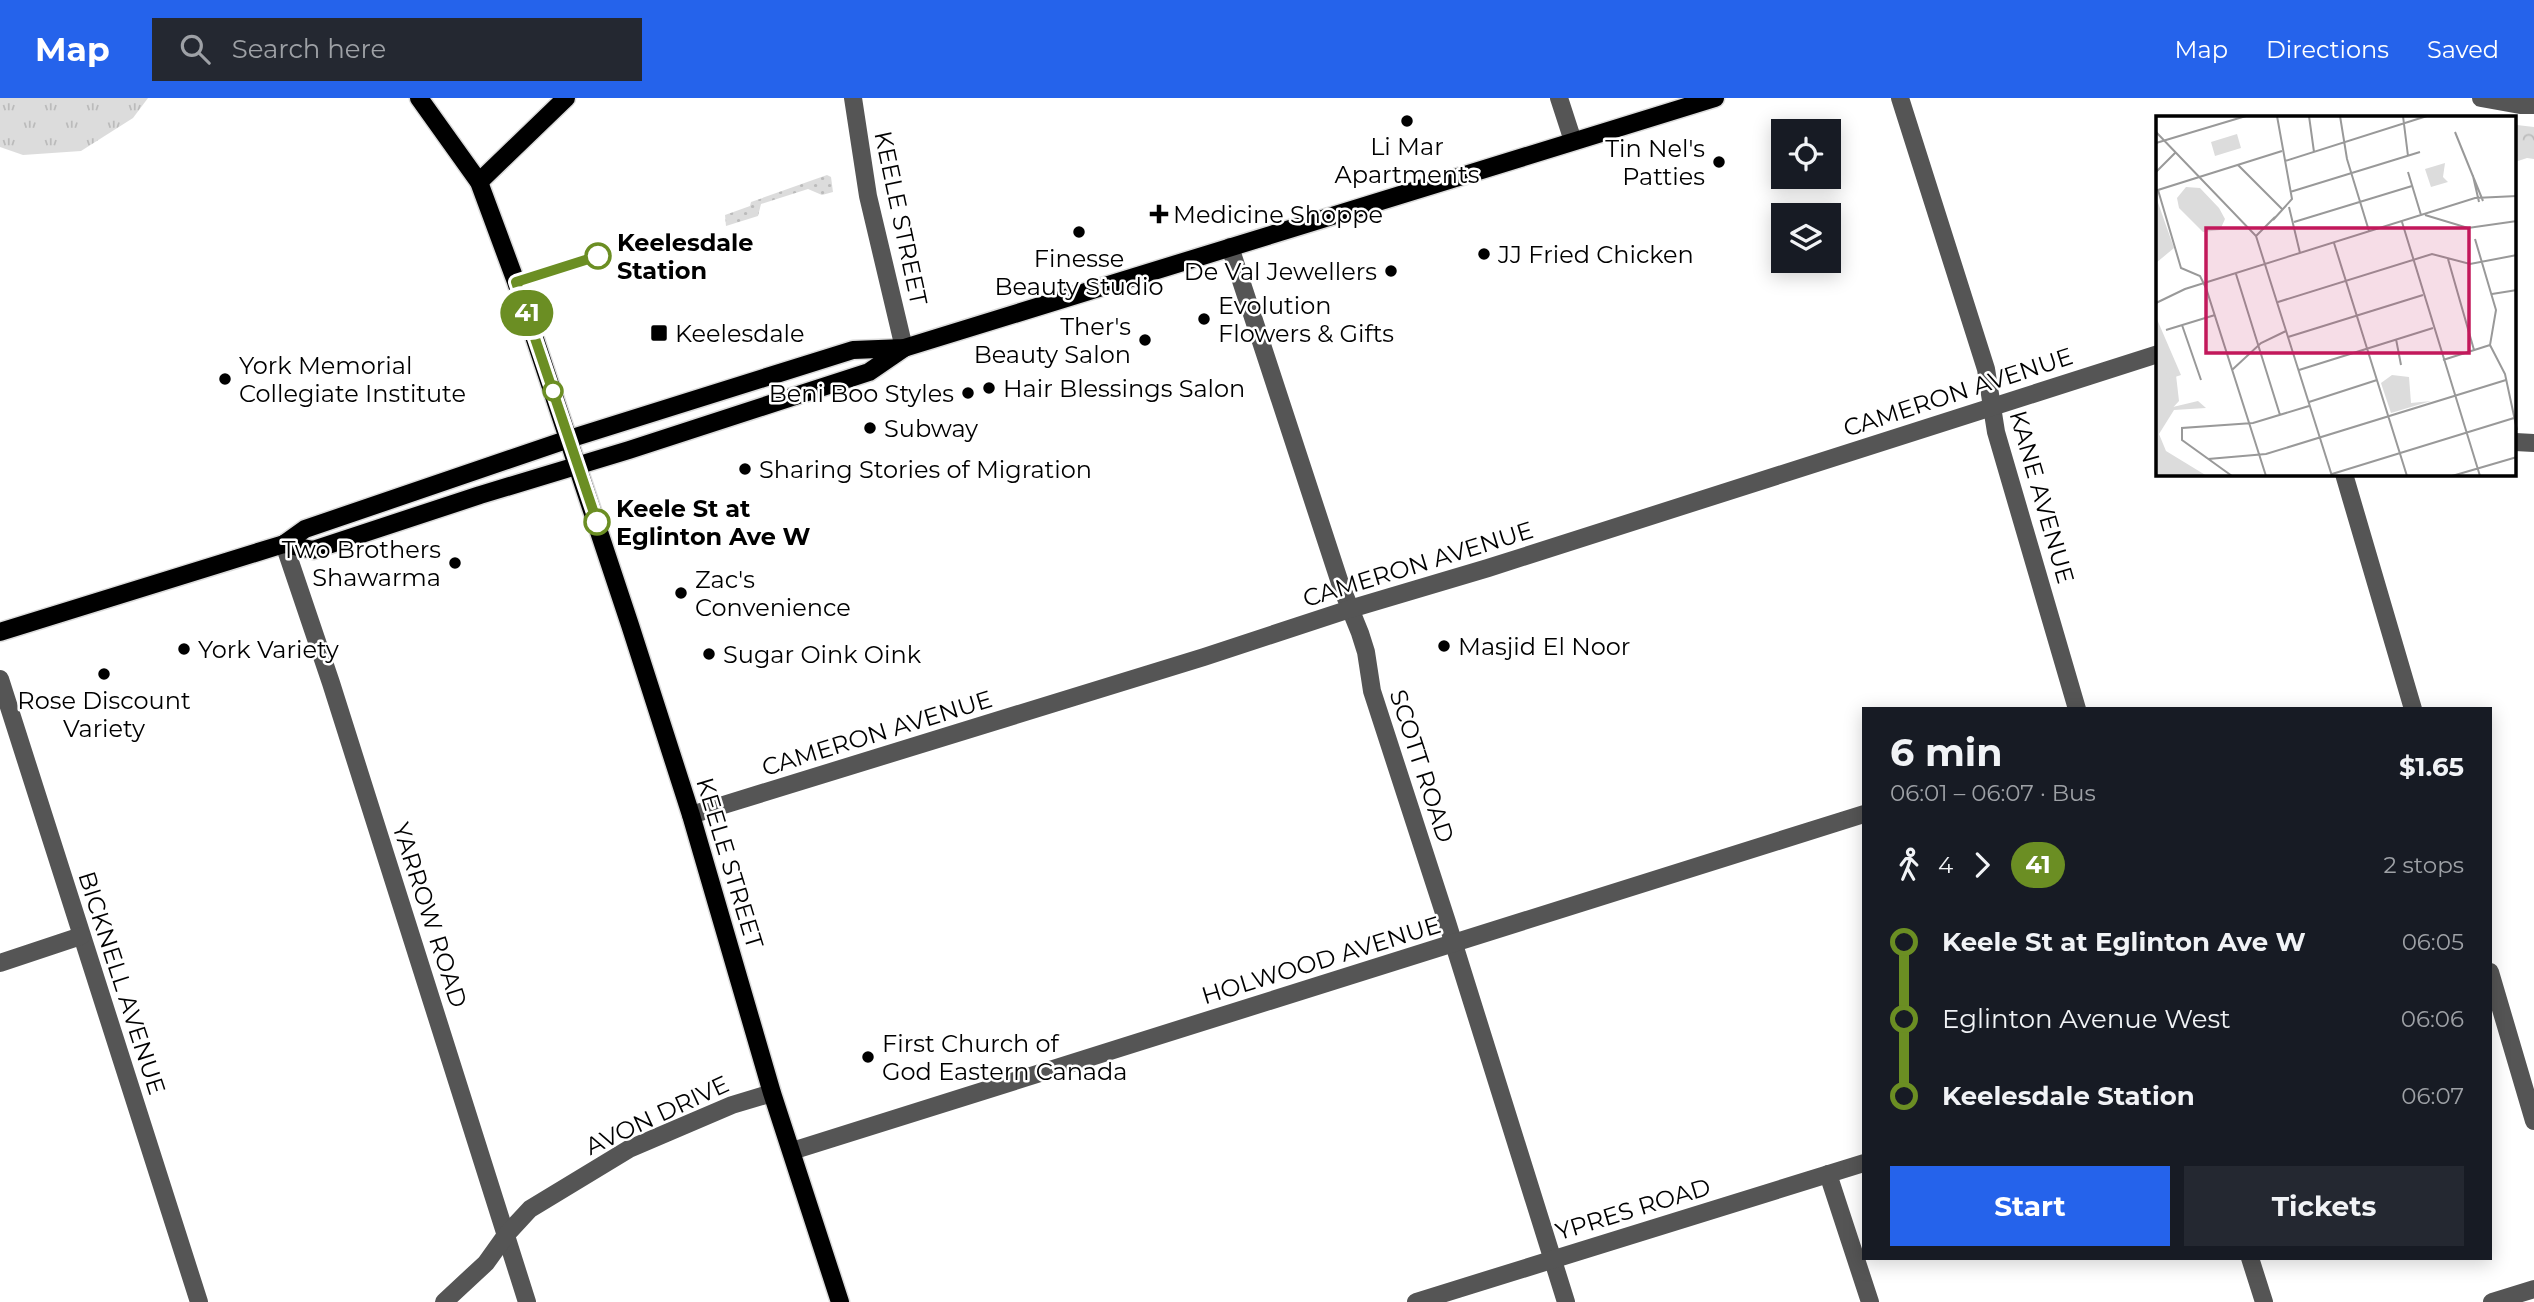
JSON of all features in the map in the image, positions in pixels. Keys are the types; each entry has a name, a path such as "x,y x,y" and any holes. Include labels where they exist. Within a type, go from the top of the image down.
{"main road":[{"name":"KEELE STREET","path":"419,98 479,181 516,282 691,815 772,1093 840,1302"},
{"path":"479,181 566,98"},
{"path":"0,632 284,544 305,529 569,439 853,350 904,348 1715,98"},
{"path":"284,544 313,550 869,372 904,348"}],"street":[{"name":"KEELE STREET","path":"853,98 868,196 904,348"},
{"path":"1559,98 1573,141"},
{"name":"KANE AVENUE","path":"1900,98 1986,369 1996,432 2076,707"},
{"path":"2481,98 2534,105"},
{"name":"SCOTT ROAD","path":"1230,247 1366,652 1372,691 1566,1302"},
{"name":"CAMERON AVENUE","path":"691,815 1489,568 2156,355"},
{"path":"2516,442 2534,443"},
{"path":"2345,476 2412,707"},
{"name":"YARROW ROAD","path":"284,544 331,683 527,1302"},
{"name":"BICKNELL AVENUE","path":"0,679 199,1302"},
{"name":"HOLWOOD AVENUE","path":"792,1151 1862,815"},
{"path":"0,963 81,936"},
{"path":"2492,979 2534,1121"},
{"name":"AVON DRIVE","path":"444,1302 486,1264 506,1235 530,1209 629,1149 732,1105 772,1093"},
{"name":"YPRES ROAD","path":"1416,1302 1862,1164"},
{"path":"1828,1174 1870,1302"},
{"path":"2251,1260 2264,1302"},
{"path":"2492,1302 2534,1289"}],"green space":[{"path":"0,98 148,98 133,118 81,151 23,155 0,147"},
{"path":"2517,125 2534,127 2534,159 2516,162"},
{"path":"827,175 831,177 833,192 822,195 808,189 761,204 758,216 726,226 725,215 750,206 751,202"}],"bus line":[{"name":"41","path":"597,522 516,282 598,256"}],"place":[{"name":"Li Mar Apartments","path":"1407,121"},
{"name":"Tin Nel's Patties","path":"1719,162"},
{"name":"Medicine Shoppe","path":"1159,214"},
{"name":"Finesse Beauty Studio","path":"1079,232"},
{"name":"JJ Fried Chicken","path":"1484,254"},
{"name":"Keelesdale Station","path":"598,256"},
{"name":"De Val Jewellers","path":"1391,271"},
{"name":"Evolution Flowers & Gifts","path":"1204,319"},
{"name":"Keelesdale","path":"659,333"},
{"name":"Ther's Beauty Salon","path":"1145,340"},
{"name":"York Memorial Collegiate Institute","path":"225,379"},
{"name":"Hair Blessings Salon","path":"989,388"},
{"name":"Beni Boo Styles","path":"968,393"},
{"name":"Subway","path":"870,428"},
{"name":"Sharing Stories of Migration","path":"745,469"},
{"name":"Keele St at Eglinton Ave W","path":"597,522"},
{"name":"Two Brothers Shawarma","path":"455,563"},
{"name":"Zac's Convenience","path":"681,593"},
{"name":"Masjid El Noor","path":"1444,646"},
{"name":"York Variety","path":"184,649"},
{"name":"Sugar Oink Oink","path":"709,654"},
{"name":"Rose Discount Variety","path":"104,674"},
{"name":"First Church of God Eastern Canada","path":"868,1057"}]}
